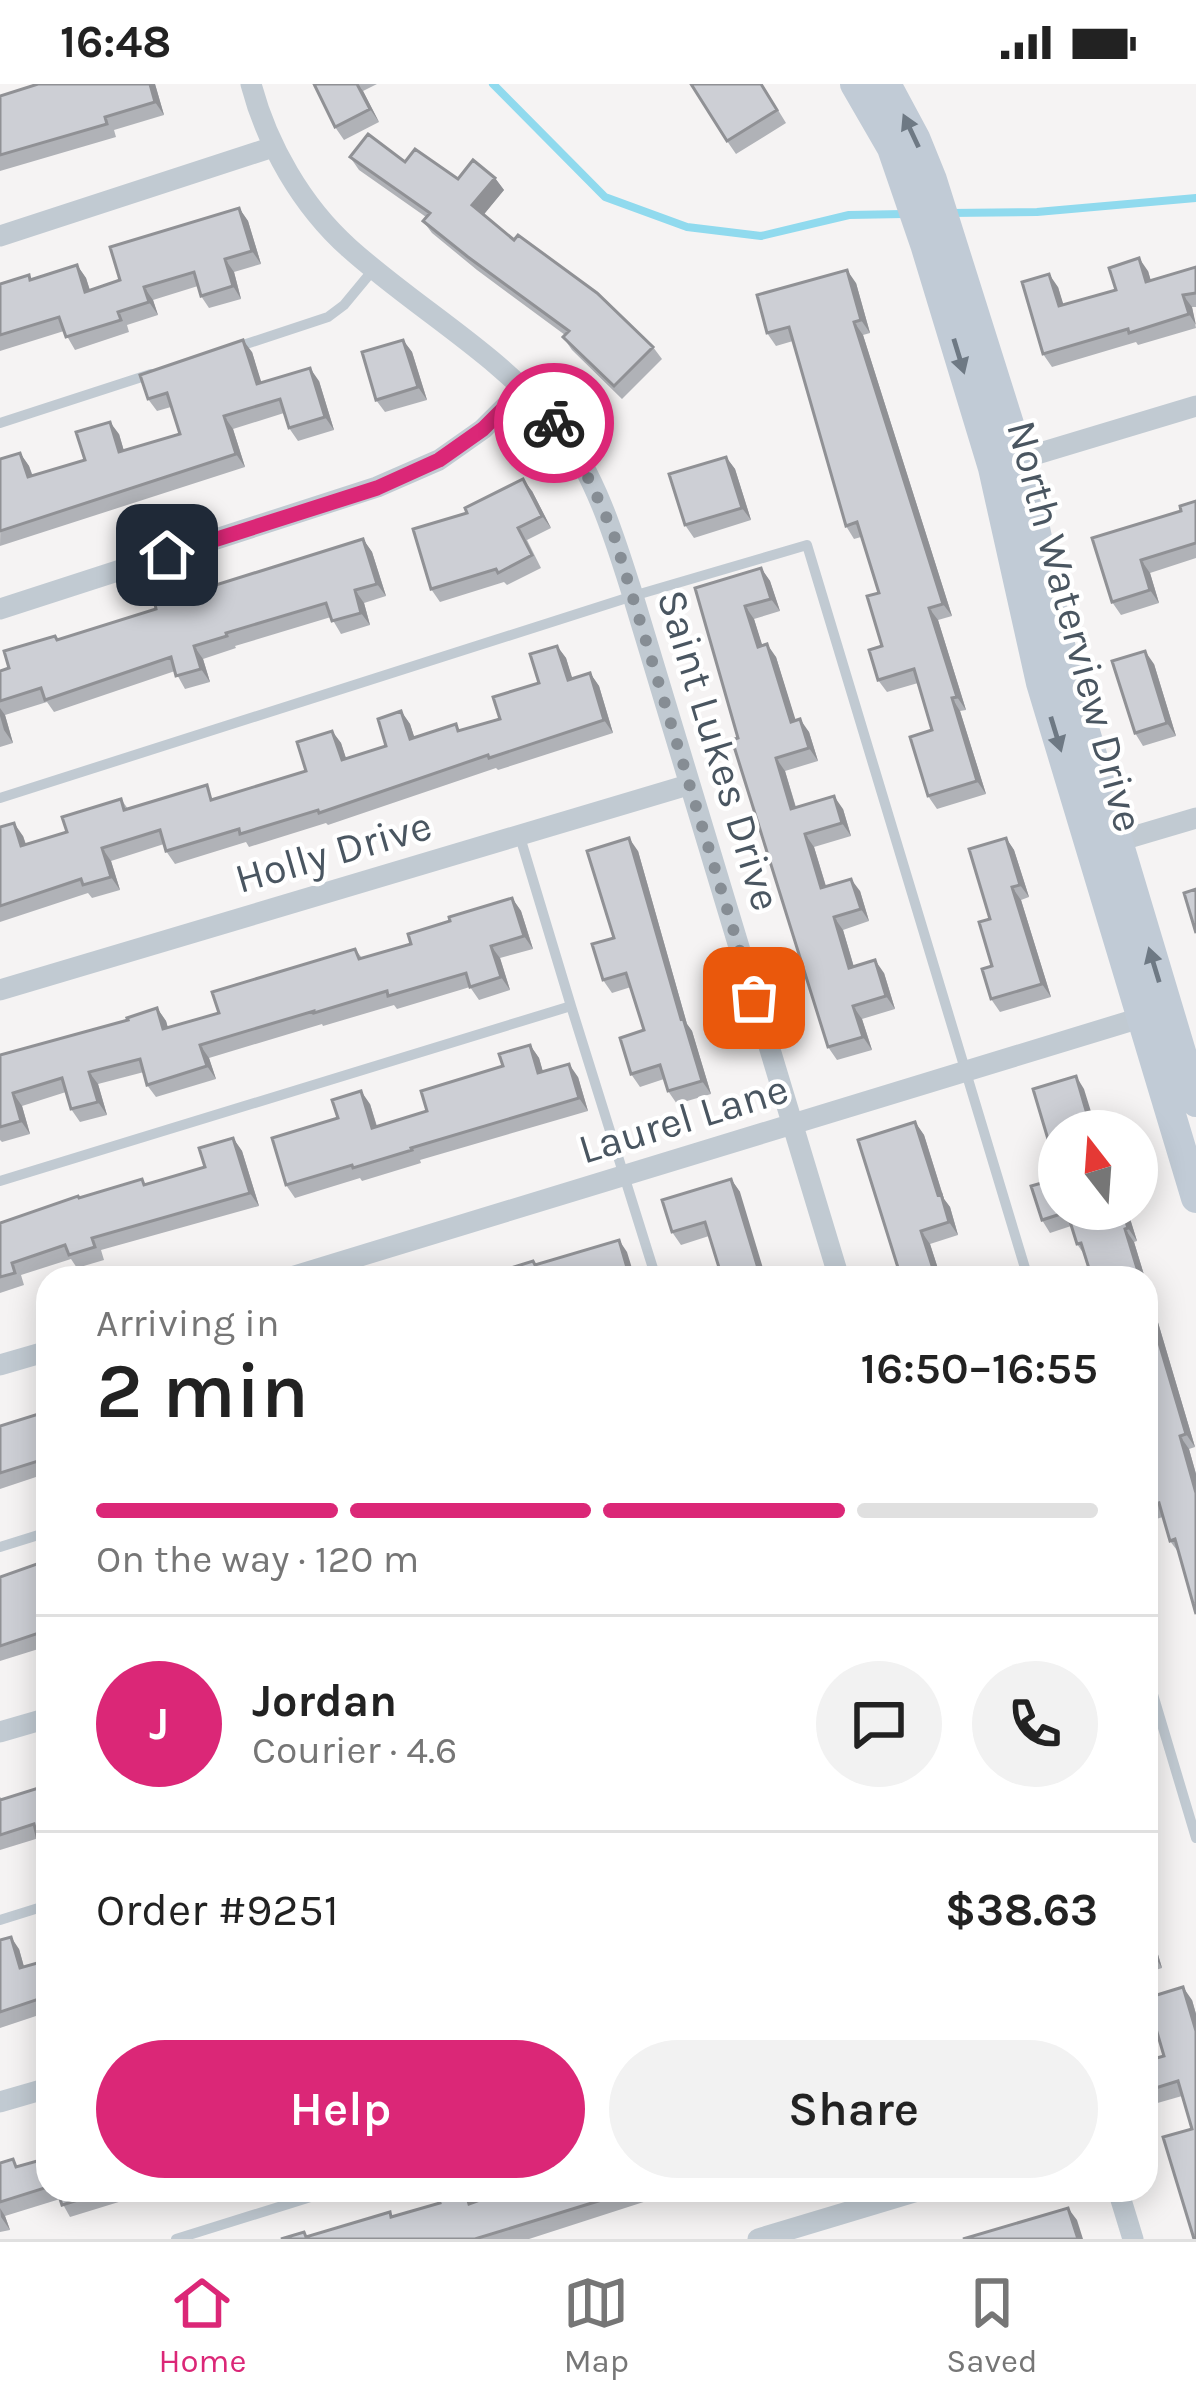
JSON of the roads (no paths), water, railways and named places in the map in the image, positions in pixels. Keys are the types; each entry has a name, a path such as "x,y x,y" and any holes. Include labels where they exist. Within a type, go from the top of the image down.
{"street":[{"name":"Saint Lukes Drive","path":"251,84 273,147 316,213 345,245 483,352 522,390 560,430 590,481 613,532 835,1266"},
{"name":"North Waterview Drive","path":"855,84 918,178"},
{"name":"North Waterview Drive","path":"886,84 915,138 918,178 1063,658 1104,845 1155,1013 1196,1198"},
{"path":"0,236 273,147"},
{"path":"0,609 377,488 439,460 483,429 522,390"},
{"path":"1006,464 1196,406"},
{"name":"Holly Drive","path":"0,991 688,785"},
{"path":"1104,845 1196,818"},
{"name":"North Waterview Drive","path":"1155,1013 1196,1102"},
{"name":"Laurel Lane","path":"328,1266 1155,1013"},
{"path":"0,1365 36,1354"},
{"path":"0,1732 36,1722"},
{"path":"0,2102 36,2092"},
{"path":"758,2239 881,2202"},
{"path":"1122,2202 1133,2239"}],"lane":[{"path":"226,350 328,317 374,269"},
{"path":"0,423 166,369"},
{"path":"0,798 806,545 1024,1266"},
{"path":"520,837 652,1266"},
{"path":"0,1181 571,1006"},
{"path":"0,1546 36,1536"},
{"path":"1158,1711 1196,1838"},
{"path":"0,1920 36,1909"},
{"path":"176,2239 295,2202"}],"waterway":[{"path":"493,84 605,197 687,227 761,236 849,215 904,214"},
{"path":"949,213 1037,212 1196,198"}]}
